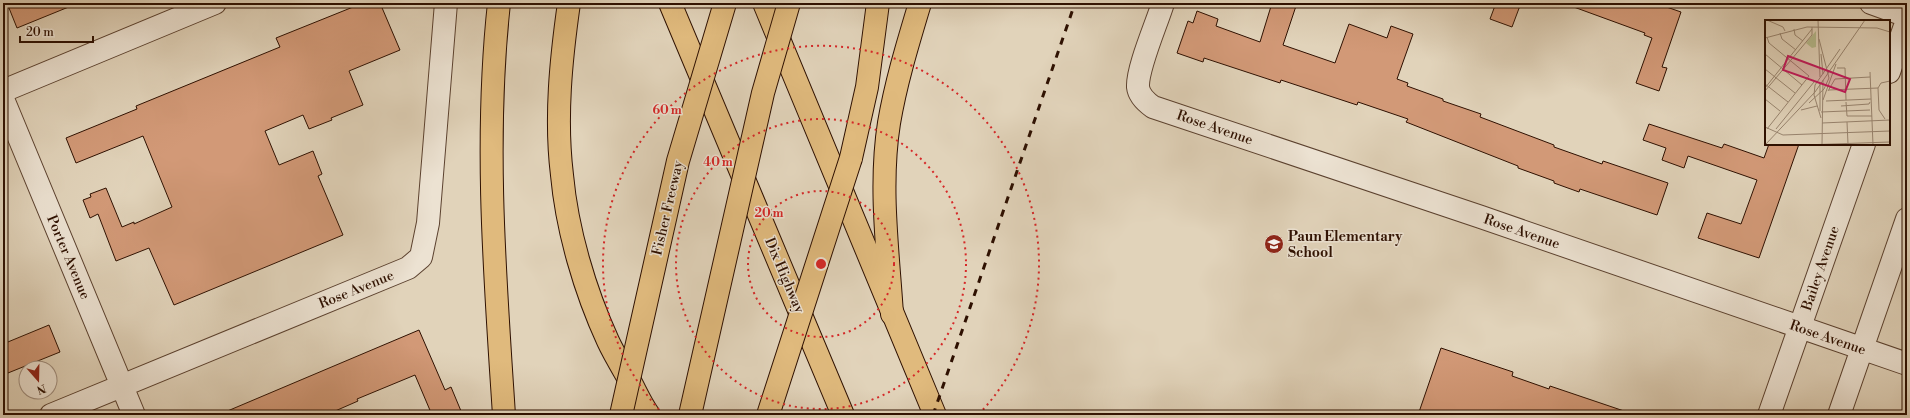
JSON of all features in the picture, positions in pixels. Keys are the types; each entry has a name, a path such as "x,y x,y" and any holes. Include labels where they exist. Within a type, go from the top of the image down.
{"main road":[{"path":"499,3 493,56 491,170 495,274 504,415"},
{"path":"569,3 562,53 559,118 561,175 568,215 577,254 598,319 608,342 649,415"},
{"name":"Dix Highway","path":"670,3 843,415"},
{"name":"Fisher Freeway","path":"621,415 678,161 725,3"},
{"path":"764,3 935,415"},
{"path":"690,415 763,93 789,3"},
{"path":"768,415 851,158 867,88 878,3"},
{"path":"892,314 885,220 885,172 889,124 901,65 920,3"}],"street":[{"path":"3,91 215,3"},
{"name":"Rose Avenue","path":"51,415 408,268 421,257 428,223 446,3"},
{"name":"Rose Avenue","path":"1163,3 1142,64 1138,88 1140,94 1146,102 1153,106 1907,364"},
{"path":"1870,3 1907,16"},
{"path":"1890,69 1907,20"},
{"name":"Porter Avenue","path":"3,98 134,415"},
{"name":"Bailey Avenue","path":"1769,415 1864,145"},
{"path":"1839,415 1907,219"}],"building":[{"path":"7,3 76,3 76,4 17,28"},
{"path":"363,3 380,3 400,50 349,71 363,105 309,129 303,115 265,131 279,165 313,151 322,174 318,176 343,235 174,305 149,248 116,261 98,214 90,218 83,200 91,197 90,194 106,188 122,227 134,222 134,224 172,207 143,136 76,163 66,138 137,109 136,106 280,47 276,38"},
{"path":"1272,3 1297,3 1283,45 1335,63 1349,24 1387,38 1391,26 1413,34 1397,79 1408,83 1407,86 1443,99 1443,101 1481,114 1480,117 1554,145 1554,147 1602,164 1603,161 1668,183 1657,215 1580,189 1579,192 1554,183 1554,181 1518,168 1518,166 1406,122 1408,119 1358,102 1357,105 1281,80 1280,83 1204,58 1203,62 1177,53 1188,21 1193,23 1197,11 1218,19 1216,26 1260,42"},
{"path":"1496,3 1521,3 1512,27 1490,19"},
{"path":"1571,3 1655,3 1681,12 1662,67 1667,68 1659,91 1636,83 1652,38 1644,35 1645,33 1571,6"},
{"path":"1649,124 1722,148 1724,144 1764,158 1769,145 1799,145 1759,258 1698,238 1707,213 1741,224 1757,180 1688,156 1684,168 1662,160 1666,148 1643,140"},
{"path":"49,325 60,352 40,360 18,360 18,369 3,375 3,344"},
{"path":"419,330 445,390 451,387 461,411 451,415 432,415 415,375 357,399 358,401 326,415 218,415"},
{"path":"1441,348 1513,372 1512,376 1549,389 1550,386 1627,412 1626,415 1418,415"}],"railway":[{"path":"933,415 1075,3"}],"place":[{"name":"Paun Elementary School","path":"1274,244"}]}
